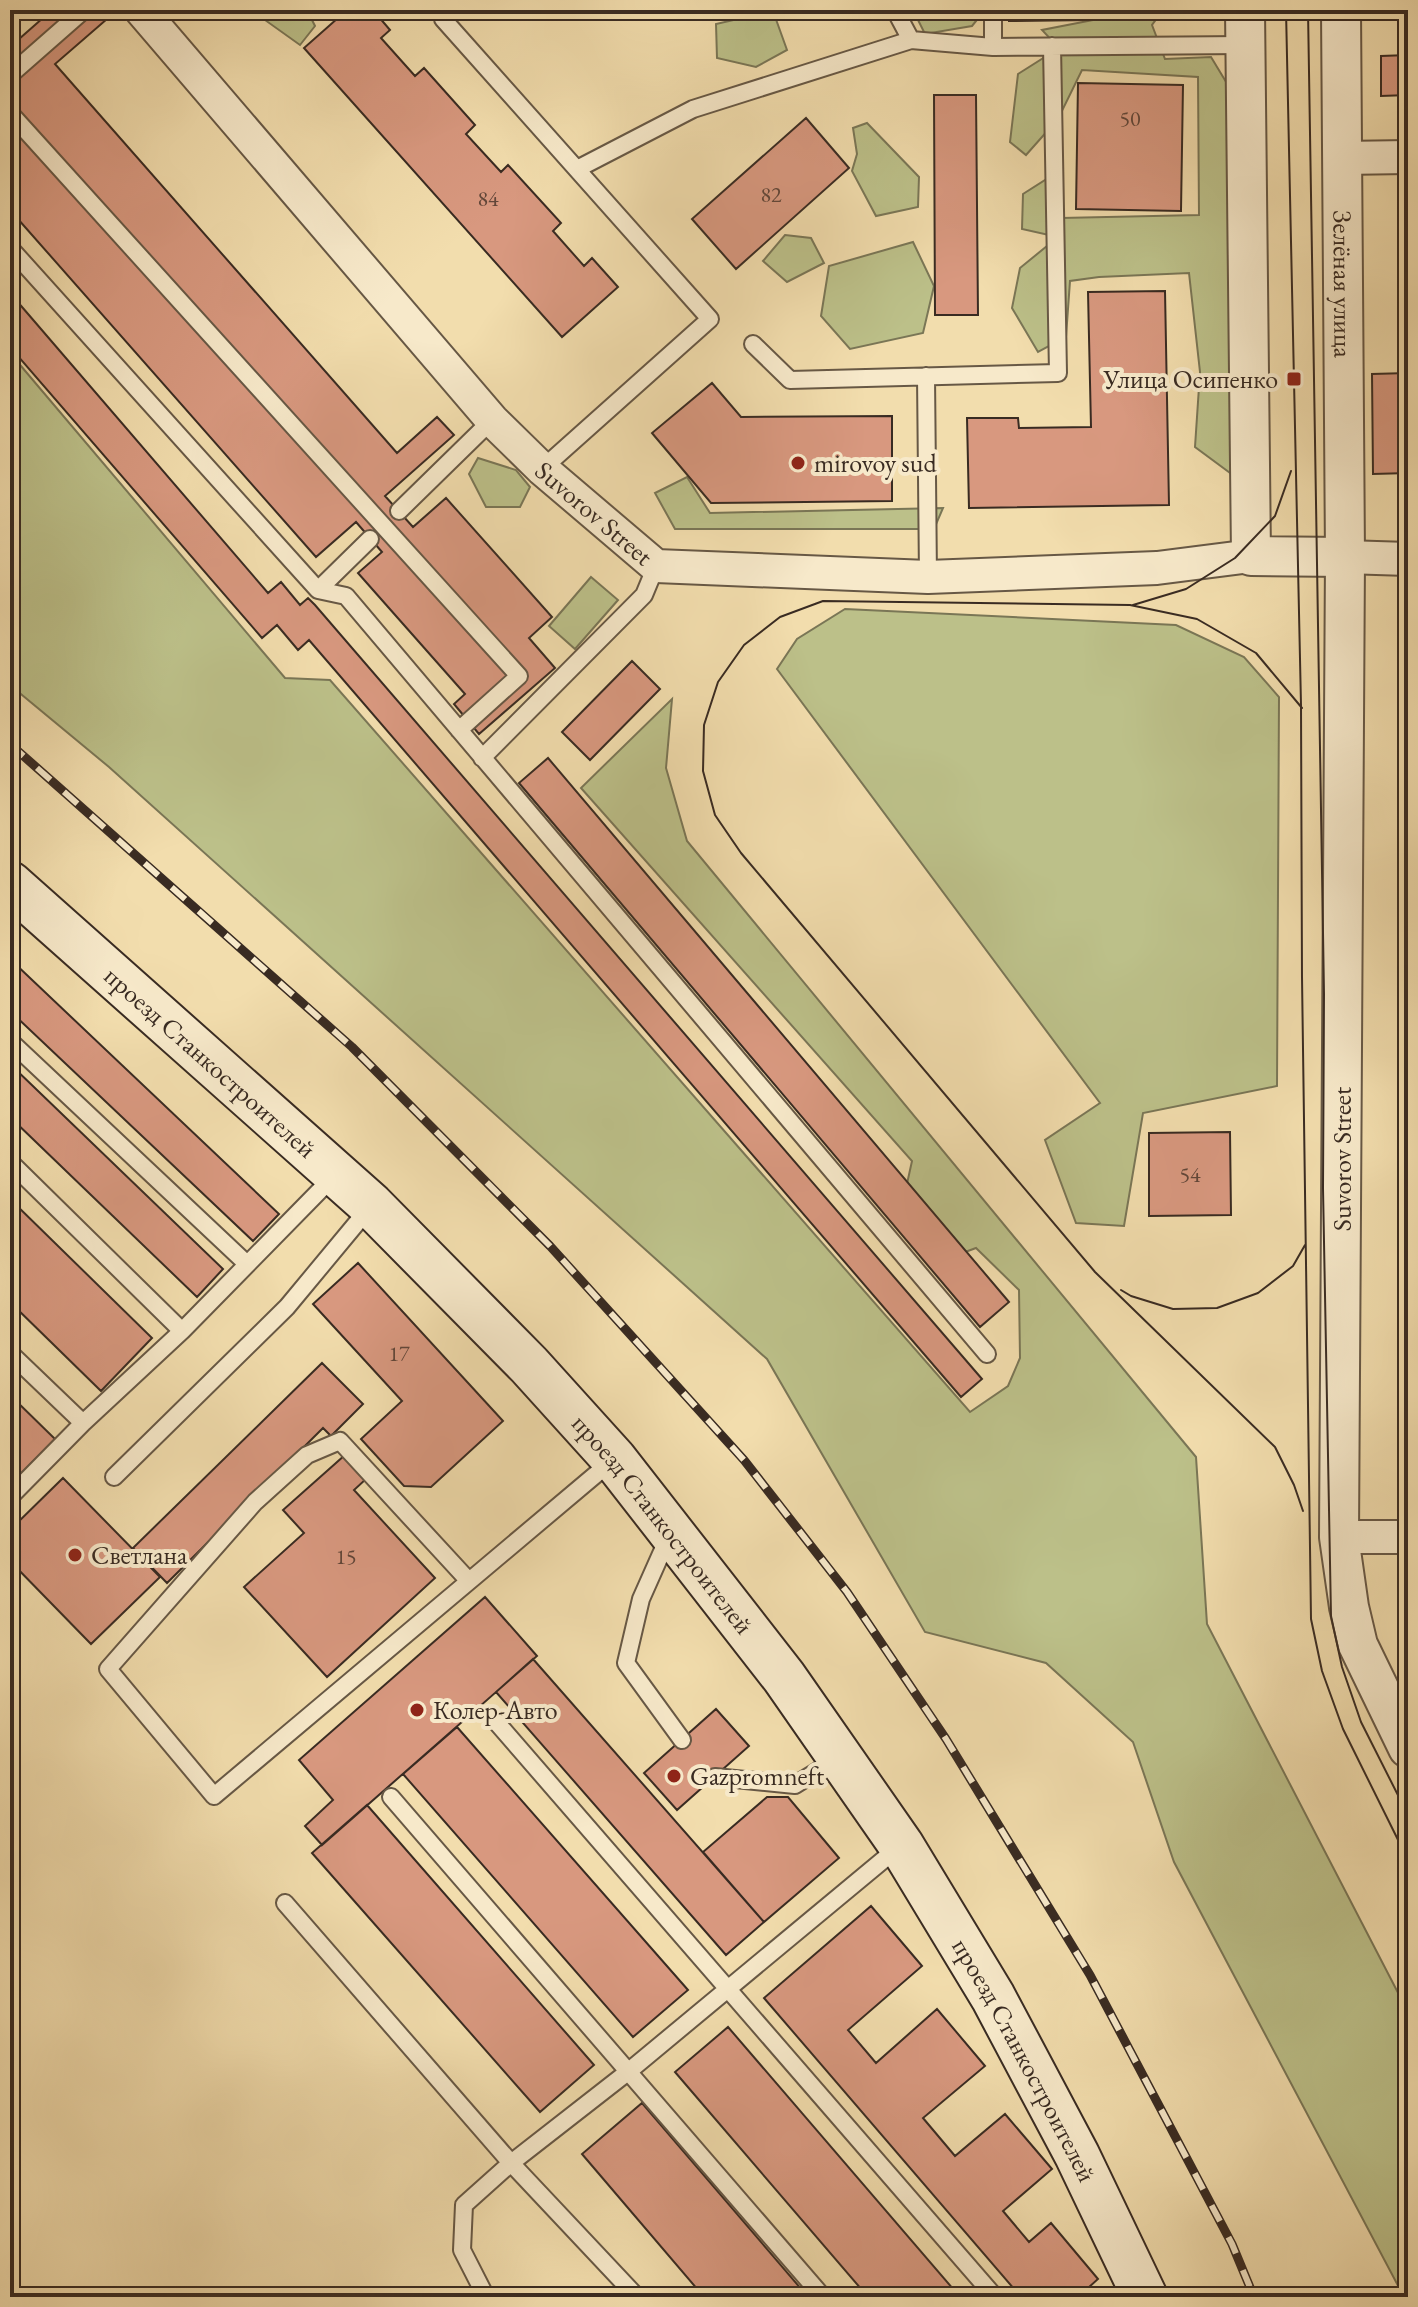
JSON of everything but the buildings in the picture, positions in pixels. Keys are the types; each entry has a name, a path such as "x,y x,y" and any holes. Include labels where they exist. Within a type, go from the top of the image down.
{"main road":[{"name":"проезд Станкостроителей","path":"10,884 371,1205 529,1365 614,1459 784,1677 901,1845 993,1997 1077,2155 1145,2297"}],"street":[{"name":"Suvorov Street","path":"141,10 492,420 542,469 656,566 928,577 1157,568 1251,556"},
{"name":"Зелёная улица","path":"1341,10 1345,557"},
{"path":"1245,28 1251,556 1408,559"},
{"path":"1342,158 1408,157"},
{"name":"Suvorov Street","path":"1345,557 1339,1537 1358,1645 1408,1748"},
{"path":"1339,1537 1408,1537"}],"lane":[{"path":"10,16 16,10"},
{"path":"10,75 84,10"},
{"path":"453,10 443,19 710,319 542,469"},
{"path":"895,10 911,40"},
{"path":"993,10 993,47"},
{"path":"577,169 693,109 911,40 993,47 1052,46 1245,28"},
{"path":"753,344 790,380 1058,373 1052,46"},
{"path":"10,113 519,676 459,730"},
{"path":"10,248 318,590 346,596 987,1354"},
{"path":"926,376 928,577"},
{"path":"399,511 492,420"},
{"path":"318,590 370,539"},
{"path":"482,758 644,595 656,566"},
{"path":"10,1041 247,1264"},
{"path":"10,1162 182,1331"},
{"path":"10,1497 83,1423 182,1331 335,1175"},
{"path":"114,1477 287,1307 371,1205"},
{"path":"10,1353 83,1423"},
{"path":"468,1580 340,1441 307,1455 255,1502 108,1669 214,1796 614,1459"},
{"path":"671,1530 641,1599 626,1663 682,1740"},
{"path":"498,1724 995,2297"},
{"path":"715,1777 795,1785 841,1756"},
{"path":"391,1797 823,2297"},
{"path":"486,2297 462,2250 464,2205 511,2163 629,2071 901,1845"},
{"path":"285,1903 511,2163 637,2297"}],"green space":[{"path":"251,10 307,10 315,26 300,45"},
{"path":"913,10 985,10 972,26 925,34"},
{"path":"1120,10 1163,10 1152,25 1165,59 1211,57 1237,100 1245,484 1195,447 1200,372 1189,273 1070,281 1066,337 1038,352 1012,308 1020,268 1058,237 1022,229 1023,194 1053,175 1061,218 1199,215 1198,77 1082,70 1058,119 1026,155 1010,142 1018,74 1059,48 1042,30 1119,15"},
{"path":"773,11 787,50 756,67 717,58 716,24"},
{"path":"867,123 919,177 918,207 876,216 852,171 857,154 853,128"},
{"path":"785,235 811,238 824,263 787,282 763,261"},
{"path":"913,242 934,286 923,333 850,349 821,316 829,266"},
{"path":"10,353 285,678 330,680 970,1412 1008,1386 1020,1358 1019,1290 976,1248 949,1258 903,1202 912,1161 581,788 672,699 666,768 687,841 1196,1457 1207,1624 1408,2012 1408,2297 1404,2297 1174,1862 1133,1742 1046,1663 925,1632 767,1359 109,767 10,685"},
{"path":"478,458 516,470 530,487 520,507 486,507 469,474"},
{"path":"687,477 710,513 943,508 934,529 675,529 655,493"},
{"path":"591,577 618,600 575,649 549,626"},
{"path":"845,609 1176,625 1244,657 1279,697 1277,1086 1143,1113 1124,1226 1076,1223 1045,1140 1100,1103 777,669 797,639"}],"tram line":[{"path":"1286,10 1301,705 1311,1619 1322,1671 1343,1729 1408,1860"},
{"path":"1308,10 1331,1616 1342,1667 1361,1722 1408,1815"},
{"path":"1133,605 1186,589 1235,558 1275,516 1291,471"},
{"path":"1302,708 1256,653 1197,619 1130,605 823,601 780,617 744,645 718,682 704,725 703,771 715,815 741,853 1095,1272 1275,1447 1303,1511"},
{"path":"1121,1290 1173,1309 1217,1308 1258,1293 1293,1266 1305,1245"}],"railway":[{"path":"10,744 352,1047 550,1246 744,1460 847,1592 946,1739 1090,1975 1232,2244 1254,2297"}],"place":[{"name":"Улица Осипенко","path":"1294,379"},
{"name":"mirovoy sud","path":"798,463"},
{"name":"Светлана","path":"75,1555"},
{"name":"Колер-Авто","path":"417,1710"},
{"name":"Gazpromneft","path":"674,1776"}]}
